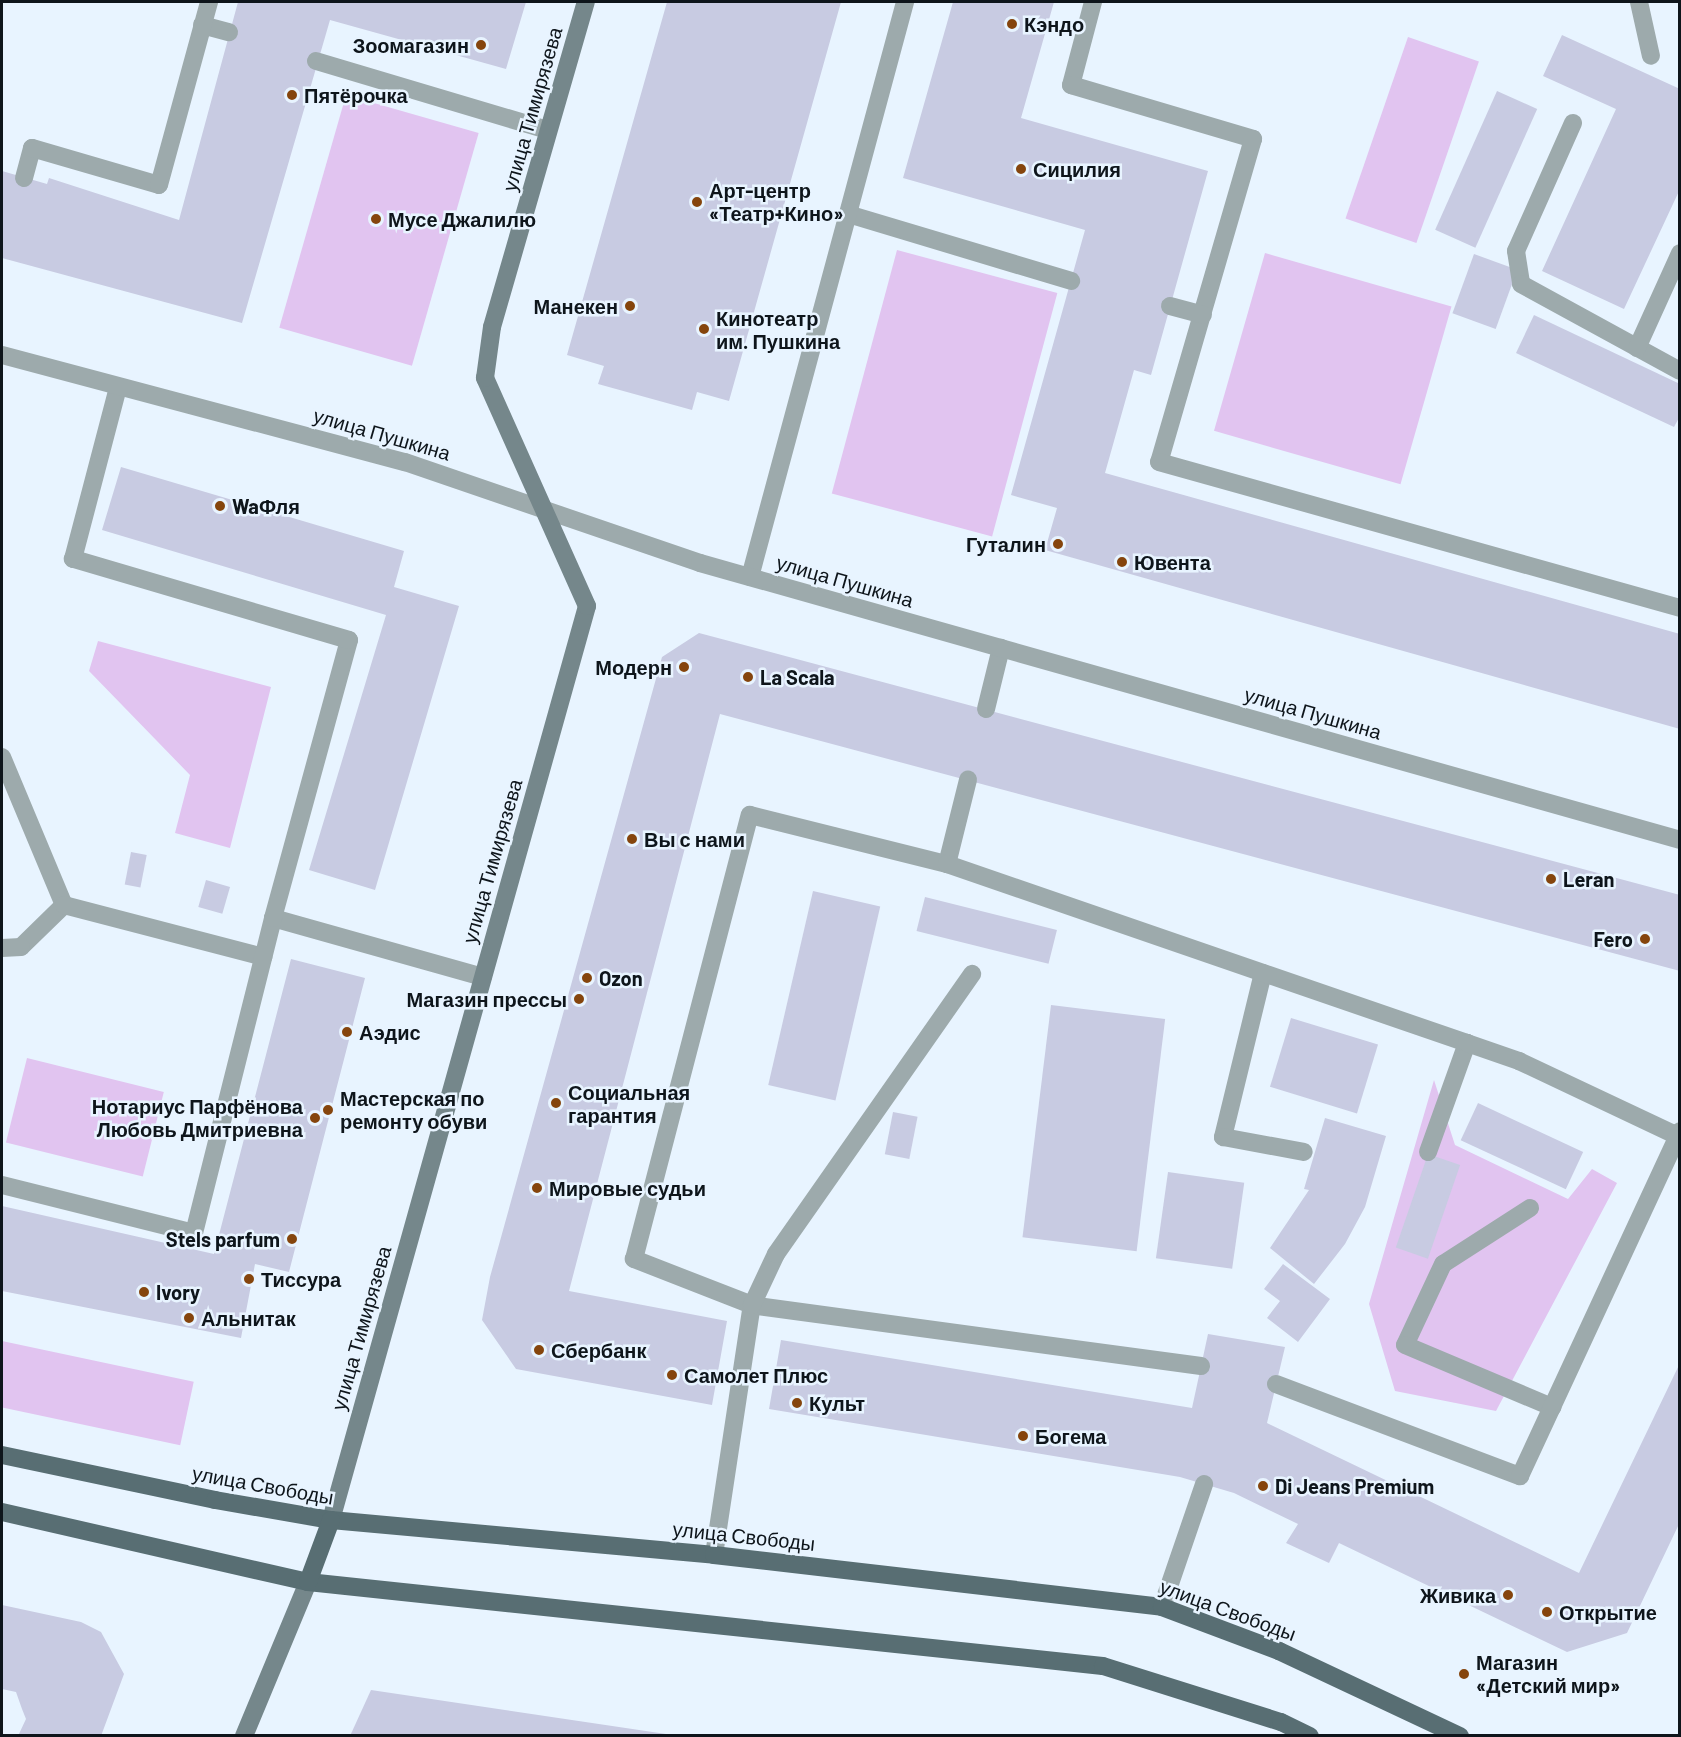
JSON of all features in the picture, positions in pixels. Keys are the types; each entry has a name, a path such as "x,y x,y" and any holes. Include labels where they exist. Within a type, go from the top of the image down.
{"main road":[{"name":"улица Свободы","path":"2,1455 331,1520 714,1555 1161,1607 1279,1651 1460,1736"},
{"path":"2,1512 308,1582 1103,1666 1281,1722 1310,1736"},
{"name":"улица Тимирязева","path":"308,1582 331,1520"}],"street":[{"path":"24,178 32,148 159,185 208,2"},
{"name":"улица Тимирязева","path":"331,1520 587,606 540,508 485,378 492,327 586,2"},
{"path":"750,577 905,2"},
{"path":"1093,2 1071,86 1253,139 1159,462 1680,608"},
{"path":"1639,2 1651,56"},
{"path":"202,25 229,32"},
{"path":"316,61 548,130"},
{"path":"1573,123 1516,251 1521,284 1680,370"},
{"path":"848,214 1071,281"},
{"path":"1637,348 1680,254"},
{"path":"1170,306 1203,315"},
{"name":"улица Пушкина","path":"2,355 405,462 750,577 1680,840"},
{"path":"2,1185 194,1233 273,918 349,640 73,559 118,387"},
{"path":"986,709 1001,648"},
{"path":"2,757 64,904"},
{"path":"947,864 968,780"},
{"path":"1201,1366 752,1305 634,1259 750,815 947,864 1467,1043 1519,1061 1679,1135 1520,1476 1276,1384"},
{"path":"64,904 263,957"},
{"path":"2,948 21,947 64,904"},
{"path":"273,918 483,977"},
{"path":"1263,973 1223,1137 1304,1152"},
{"path":"714,1555 752,1305 776,1254 972,974"},
{"path":"1428,1152 1467,1043"},
{"path":"1530,1208 1443,1264 1405,1346 1552,1407"},
{"path":"1161,1607 1204,1484"},
{"name":"улица Тимирязева","path":"244,1736 308,1582"}],"shaded area":[{"path":"1408,37 1479,61 1416,243 1345,219"},
{"path":"346,95 479,133 412,366 279,328"},
{"path":"897,250 1057,293 992,536 832,493"},
{"path":"1265,253 1451,306 1400,484 1214,431"},
{"path":"98,641 271,687 230,848 175,833 190,775 89,671"},
{"path":"27,1058 164,1092 143,1177 6,1142"},
{"path":"1434,1080 1455,1145 1568,1199 1592,1169 1617,1183 1496,1411 1395,1391 1369,1304"},
{"path":"2,1341 194,1382 180,1445 2,1407"}],"building":[{"path":"238,2 526,2 506,69 330,20 242,323 2,258 2,171 47,184 49,178 179,220"},
{"name":"Арт-центр «Театр+Кино»","path":"667,2 841,2 729,401 697,392 692,410 598,384 604,366 567,355"},
{"path":"953,2 1054,2 1021,118 1208,171 1151,375 1134,370 1105,473 1680,634 1680,729 1045,550 1057,508 1011,495 1085,230 903,178"},
{"path":"1562,35 1680,89 1680,189 1624,309 1542,271 1616,109 1543,76"},
{"path":"1497,91 1537,109 1475,248 1435,230"},
{"path":"1474,254 1517,270 1496,329 1452,313"},
{"path":"1534,315 1680,384 1680,416 1674,427 1516,353"},
{"path":"121,467 404,551 394,587 459,606 375,890 309,870 386,615 102,530"},
{"path":"699,633 1680,895 1680,971 720,714 569,1291 727,1321 712,1405 516,1369 482,1320 490,1277 662,657"},
{"path":"131,852 147,855 140,887 125,884"},
{"path":"206,880 230,887 222,914 198,907"},
{"path":"813,891 880,907 835,1100 768,1085"},
{"path":"925,897 1057,930 1048,964 917,931"},
{"path":"291,959 365,978 289,1272 255,1264 241,1338 2,1291 2,1206 214,1254"},
{"path":"1051,1005 1165,1019 1137,1251 1022,1237"},
{"path":"1291,1018 1378,1045 1357,1113 1270,1087"},
{"path":"1478,1103 1583,1152 1566,1189 1461,1140"},
{"path":"893,1112 918,1117 909,1159 885,1154"},
{"path":"1325,1118 1386,1136 1365,1207 1345,1244 1314,1284 1270,1248 1309,1190 1304,1189"},
{"path":"1428,1154 1460,1165 1428,1259 1396,1248"},
{"path":"1168,1172 1244,1183 1232,1269 1156,1258"},
{"path":"1283,1264 1330,1299 1298,1342 1267,1318 1280,1301 1264,1289"},
{"path":"1208,1334 1285,1347 1267,1423 1579,1573 1680,1363 1680,1522 1627,1633 1567,1652 1339,1543 1329,1563 1286,1543 1298,1524 1234,1493 1180,1477 769,1409 781,1340 1192,1408"},
{"path":"2,1605 81,1622 101,1632 124,1674 101,1736 18,1736 26,1719 16,1692 2,1689"},
{"path":"371,1690 666,1734 666,1736 350,1736"}],"place":[{"name":"Кэндо","path":"1012,24"},
{"name":"Зоомагазин","path":"481,45"},
{"name":"Пятёрочка","path":"292,95"},
{"name":"Сицилия","path":"1021,169"},
{"name":"Арт-центр «Театр+Кино»","path":"697,202"},
{"name":"Мусе Джалилю","path":"376,219"},
{"name":"Манекен","path":"630,306"},
{"name":"Кинотеатр им. Пушкина","path":"704,329"},
{"name":"WaФля","path":"220,506"},
{"name":"Гуталин","path":"1058,544"},
{"name":"Ювента","path":"1122,562"},
{"name":"Модерн","path":"684,667"},
{"name":"La Scala","path":"748,677"},
{"name":"Вы с нами","path":"632,839"},
{"name":"Leran","path":"1551,879"},
{"name":"Fero","path":"1645,939"},
{"name":"Ozon","path":"587,978"},
{"name":"Магазин прессы","path":"579,999"},
{"name":"Аэдис","path":"347,1032"},
{"name":"Социальная гарантия","path":"556,1103"},
{"name":"Мастерская по ремонту обуви","path":"328,1110"},
{"name":"Нотариус Парфёнова Любовь Дмитриевна","path":"315,1118"},
{"name":"Мировые судьи","path":"537,1188"},
{"name":"Stels parfum","path":"292,1239"},
{"name":"Тиссура","path":"249,1279"},
{"name":"Ivory","path":"144,1292"},
{"name":"Альнитак","path":"189,1318"},
{"name":"Сбербанк","path":"539,1350"},
{"name":"Самолет Плюс","path":"672,1375"},
{"name":"Культ","path":"797,1403"},
{"name":"Богема","path":"1023,1436"},
{"name":"Di Jeans Premium","path":"1263,1486"},
{"name":"Живика","path":"1508,1595"},
{"name":"Открытие","path":"1547,1612"},
{"name":"Магазин «Детский мир»","path":"1464,1674"}]}
